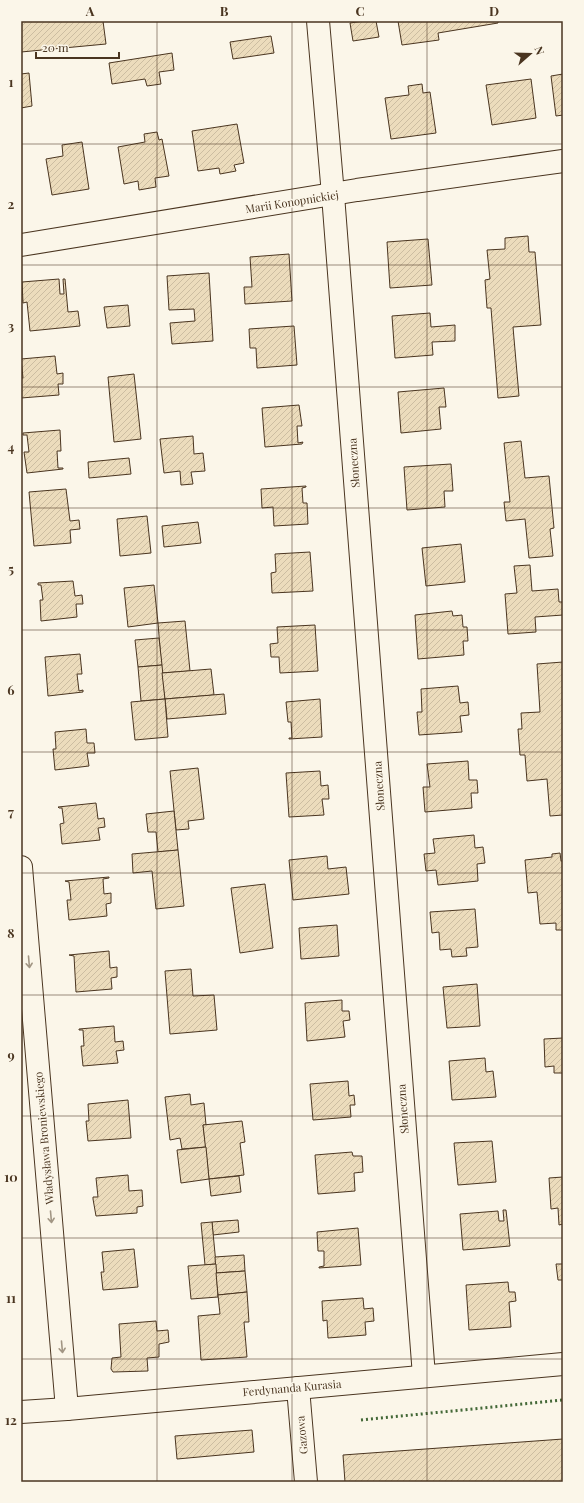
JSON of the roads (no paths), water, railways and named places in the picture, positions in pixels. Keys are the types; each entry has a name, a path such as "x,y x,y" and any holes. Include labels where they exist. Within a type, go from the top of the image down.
{"street":[{"name":"Słoneczna","path":"318,21 333,195 424,1376"},
{"name":"Marii Konopnickiej","path":"21,245 357,190 563,161"},
{"name":"Władysława Broniewskiego","path":"21,868 67,1409"},
{"name":"Ferdynanda Kurasia","path":"21,1412 563,1364"},
{"name":"Gazowa","path":"298,1388 306,1482"}]}
